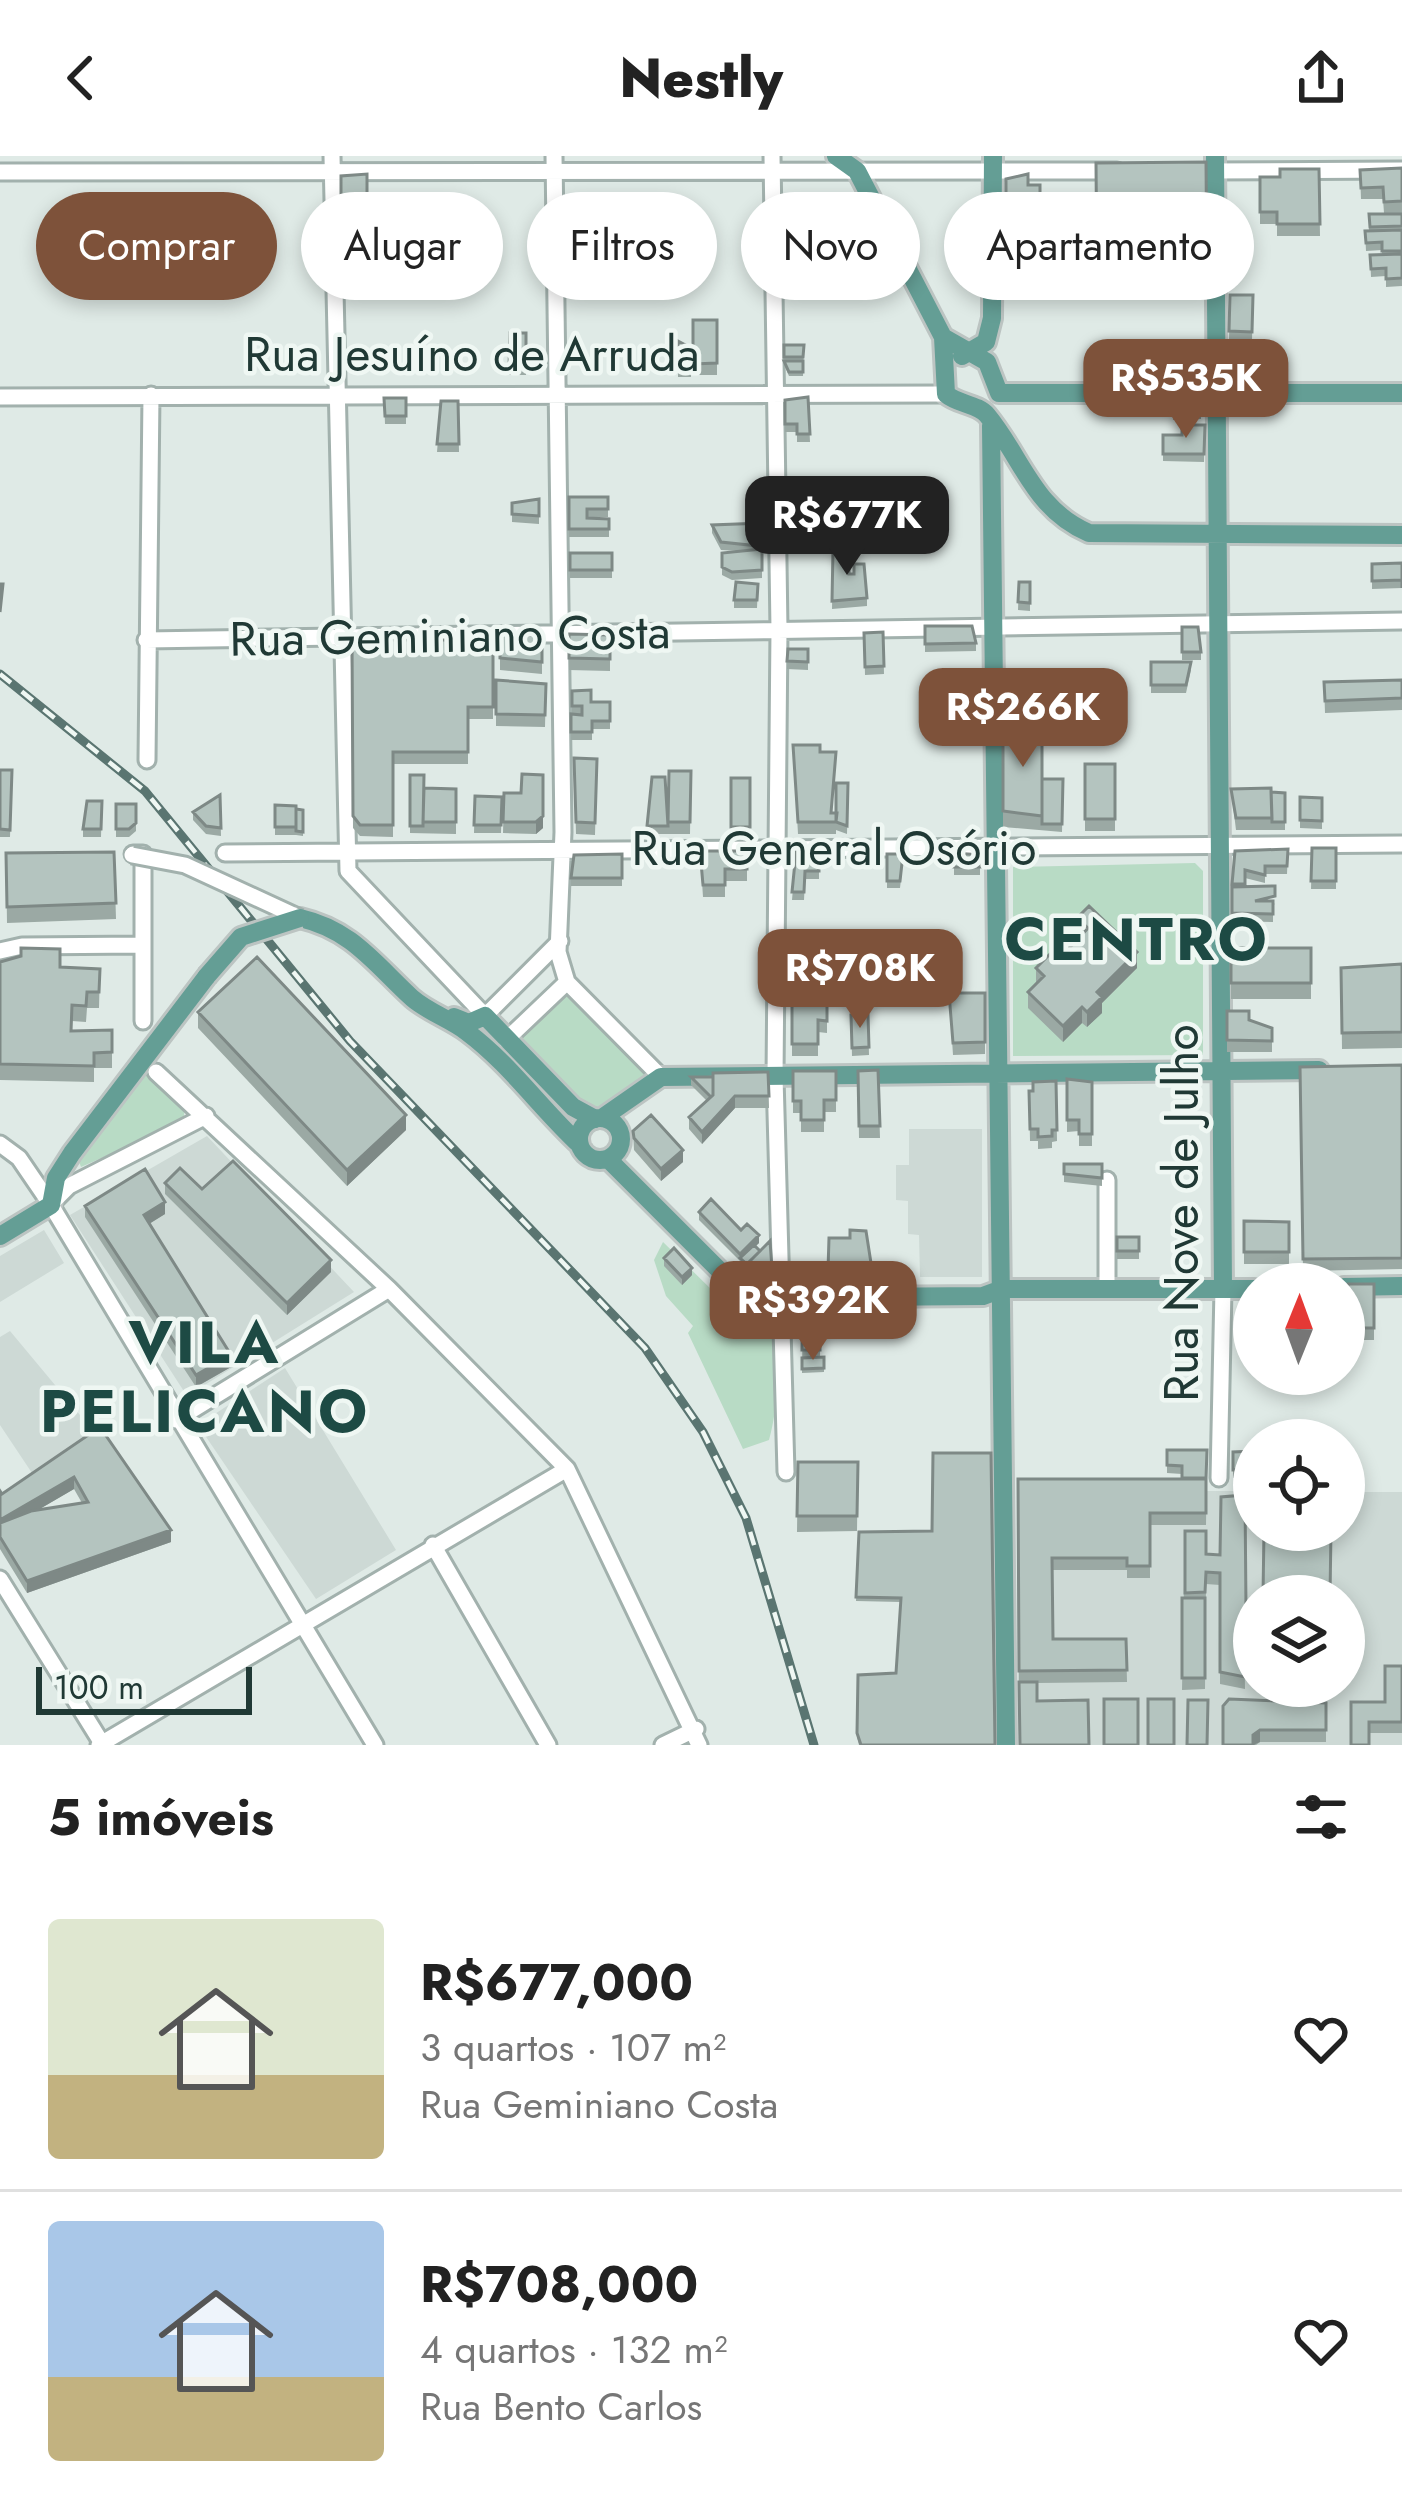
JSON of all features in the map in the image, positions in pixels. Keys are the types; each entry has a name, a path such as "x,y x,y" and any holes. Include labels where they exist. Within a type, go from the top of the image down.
{"main road":[{"path":"836,156 857,171 943,337 946,394 988,416 991,426 1006,1745"},
{"name":"Rua Nove de Julho","path":"1215,163 1222,1289"},
{"path":"946,370 954,358 986,342 992,318 993,164"},
{"path":"943,337 966,355 986,362 994,387 1012,394 1402,393"},
{"path":"991,426 1047,508 1063,522 1089,533 1402,535"},
{"path":"0,1236 51,1204 56,1178 72,1153 241,937 300,918 326,923 359,944 421,1005 468,1032 587,1156 608,1159 747,1298 982,1296 1002,1288 1233,1289"},
{"path":"421,1005 469,1023 485,1016 573,1107 615,1124 622,1136 619,1150 608,1159"},
{"path":"580,1145 580,1131 661,1076 1334,1070"},
{"path":"1365,1287 1402,1286"}],"street":[{"path":"332,163 348,871 485,1016 560,940"},
{"path":"0,172 332,163 772,164 857,171 993,164 1134,171"},
{"path":"1181,171 1215,163 1402,170"},
{"path":"554,164 563,848 560,940 568,982 661,1076"},
{"path":"772,164 779,629 775,1077 786,1472"},
{"name":"Rua Jesuíno de Arruda","path":"0,397 946,394"},
{"path":"148,760 151,395"},
{"name":"Rua Geminiano Costa","path":"146,640 1402,621"},
{"name":"Rua General Osório","path":"225,853 345,848 1402,844"},
{"path":"109,854 135,854 185,865 300,918"},
{"path":"135,854 143,1021"},
{"path":"0,951 22,946 142,944"},
{"path":"506,1040 568,982"},
{"path":"156,1072 389,1289 567,1469 698,1737 663,1745"},
{"path":"51,1204 69,1186 206,1116"},
{"path":"0,1144 19,1158 51,1204 176,1420 306,1624 375,1745"},
{"path":"1107,1180 1107,1289"},
{"path":"176,1420 389,1289"},
{"name":"Rua Nove de Julho","path":"1219,1478 1222,1289"},
{"path":"0,1579 101,1744 567,1469"},
{"path":"433,1545 548,1745"}],"shaded area":[{"path":"909,1129 982,1129 982,1277 920,1277 919,1235 908,1234 908,1201 896,1200 896,1165 909,1165"},
{"path":"207,1136 354,1292 187,1396 70,1215"},
{"path":"44,1230 64,1263 0,1302 0,1256"},
{"path":"10,1331 100,1439 38,1482 0,1425 0,1337"},
{"path":"285,1368 396,1550 316,1599 198,1425"},
{"path":"1018,1491 1233,1491 1233,1551 1365,1551 1365,1492 1402,1492 1402,1745 1019,1745"}],"green space":[{"path":"1195,863 1203,871 1203,1055 1013,1056 1013,867"},
{"path":"568,993 646,1075 598,1107 583,1105 517,1042"},
{"path":"144,1072 185,1108 183,1122 81,1167 78,1159"},
{"path":"663,1242 714,1292 749,1315 767,1309 777,1374 769,1440 743,1449 688,1333 693,1326 666,1296 654,1260"}],"building":[{"path":"1206,162 1206,192 1096,192 1096,163"},
{"path":"1402,168 1402,201 1384,202 1383,187 1361,188 1360,170"},
{"path":"1280,169 1319,169 1320,224 1277,224 1277,212 1260,212 1260,177 1280,177"},
{"path":"367,174 367,192 341,192 341,176"},
{"path":"1028,174 1028,185 1040,185 1040,192 1006,192 1006,179"},
{"path":"1369,214 1402,214 1402,226 1370,227"},
{"path":"1402,230 1402,251 1382,251 1382,242 1366,243 1365,231"},
{"path":"1402,254 1402,278 1386,279 1386,268 1371,269 1370,255"},
{"path":"1230,300 1253,300 1252,332 1229,331"},
{"path":"693,320 717,320 717,363 693,364"},
{"path":"510,333 526,333 526,367 509,367"},
{"path":"678,341 691,348 691,369 678,369"},
{"path":"784,345 804,345 803,357 784,357"},
{"path":"784,361 803,361 803,372 789,372"},
{"path":"808,397 810,434 797,434 797,424 785,424 785,400"},
{"path":"1172,397 1199,398 1201,411 1173,412"},
{"path":"384,398 406,398 406,416 385,416"},
{"path":"441,401 458,401 459,444 437,444"},
{"path":"1182,425 1205,425 1204,454 1163,454 1163,435 1182,435"},
{"path":"569,497 608,497 608,509 587,509 587,518 609,519 609,529 569,529"},
{"path":"539,499 539,516 512,514 512,503"},
{"path":"764,523 759,546 721,542 712,525"},
{"path":"762,549 762,570 732,572 722,567 722,553"},
{"path":"849,549 849,574 854,574 854,564 864,564 867,598 832,601 833,550"},
{"path":"570,553 612,553 612,570 570,570"},
{"path":"1402,563 1402,580 1372,581 1372,564"},
{"path":"736,582 758,584 757,600 734,600"},
{"path":"1019,582 1030,582 1030,603 1018,602"},
{"path":"925,626 972,626 976,643 925,644"},
{"path":"1182,627 1198,627 1201,652 1182,652"},
{"path":"883,632 884,666 865,667 864,633"},
{"path":"500,634 542,635 542,662 500,658"},
{"path":"569,634 610,635 610,659 569,658"},
{"path":"352,640 493,640 493,707 468,707 468,752 393,752 393,825 360,825 353,816"},
{"path":"788,649 808,649 808,662 787,661"},
{"path":"1151,662 1191,662 1186,685 1151,685"},
{"path":"496,680 546,684 545,715 496,714"},
{"path":"1402,680 1402,698 1325,701 1324,682"},
{"path":"591,690 591,702 610,702 610,721 592,721 592,732 571,732 571,714 582,715 582,706 572,706 572,691"},
{"path":"1003,727 1042,727 1042,816 1003,811"},
{"path":"793,745 820,745 820,752 836,752 831,813 837,813 836,822 798,822"},
{"path":"574,758 597,759 595,823 576,822"},
{"path":"1085,764 1115,764 1115,819 1085,819"},
{"path":"0,770 12,770 10,830 0,829"},
{"path":"669,771 691,771 690,822 668,822"},
{"path":"522,774 543,775 543,816 536,822 503,822 504,793 521,793"},
{"path":"410,775 424,775 423,826 410,826"},
{"path":"652,777 665,777 668,826 647,826"},
{"path":"731,778 750,778 750,827 731,827"},
{"path":"1042,779 1063,779 1062,824 1042,824"},
{"path":"836,783 848,783 847,826 836,822"},
{"path":"424,788 456,789 456,822 423,822"},
{"path":"1271,788 1272,818 1236,818 1231,789"},
{"path":"1271,792 1285,793 1285,822 1272,822"},
{"path":"220,795 221,828 206,826 193,812"},
{"path":"475,796 502,797 501,825 474,825"},
{"path":"1300,797 1322,798 1322,821 1300,820"},
{"path":"87,801 102,801 101,829 83,829"},
{"path":"116,804 136,804 136,823 129,829 116,829"},
{"path":"275,805 296,806 296,827 275,827"},
{"path":"296,809 303,810 303,832 296,831"},
{"path":"1312,848 1336,848 1336,881 1311,881"},
{"path":"1288,849 1287,866 1265,866 1265,875 1245,870 1245,884 1232,884 1235,851"},
{"path":"700,851 747,851 747,869 725,869 725,885 703,885"},
{"path":"114,852 116,903 7,907 6,853"},
{"path":"796,852 819,853 819,871 805,871 804,892 792,892"},
{"path":"954,853 980,855 980,867 954,867"},
{"path":"622,854 622,878 571,878 574,855"},
{"path":"887,854 903,854 900,881 887,881"},
{"path":"1275,886 1275,896 1255,901 1273,901 1273,914 1232,913 1232,887"},
{"path":"1089,906 1137,952 1097,992 1102,997 1087,1012 1082,1007 1063,1026 1028,992 1044,976 1036,968 1051,953 1058,960 1088,928 1077,918"},
{"path":"21,948 60,949 60,967 100,969 99,992 87,992 86,1006 72,1005 71,1031 112,1030 112,1052 94,1053 94,1066 0,1064 0,962 21,956"},
{"path":"1231,948 1311,948 1311,983 1231,983"},
{"path":"257,957 406,1115 347,1170 198,1012"},
{"path":"1402,964 1402,1032 1342,1033 1341,968"},
{"path":"949,993 985,993 985,1042 953,1043"},
{"path":"792,1005 827,1005 827,1021 818,1020 818,1044 792,1044"},
{"path":"1227,1011 1249,1011 1249,1020 1272,1028 1272,1041 1227,1040"},
{"path":"851,1015 868,1015 869,1047 852,1048"},
{"path":"1402,1065 1402,1258 1303,1259 1300,1067"},
{"path":"878,1070 880,1126 859,1126 858,1071"},
{"path":"793,1071 836,1071 836,1100 824,1100 824,1120 801,1120 801,1101 793,1101"},
{"path":"768,1072 769,1096 735,1096 702,1132 689,1117 713,1095 713,1073"},
{"path":"691,1077 713,1077 713,1095 711,1097"},
{"path":"1067,1079 1092,1082 1092,1134 1079,1134 1079,1120 1067,1120"},
{"path":"1056,1081 1057,1130 1052,1130 1052,1136 1038,1137 1038,1129 1030,1129 1029,1091 1033,1091 1033,1082"},
{"path":"651,1115 683,1150 661,1169 634,1138 633,1131"},
{"path":"233,1161 331,1260 287,1303 165,1183 180,1168 202,1189"},
{"path":"1064,1164 1102,1164 1102,1178 1064,1174"},
{"path":"145,1169 165,1202 144,1215 231,1355 196,1375 85,1206"},
{"path":"711,1199 741,1230 747,1224 759,1235 740,1254 699,1212"},
{"path":"1244,1221 1289,1222 1289,1252 1244,1252"},
{"path":"850,1230 866,1231 871,1263 864,1263 863,1271 828,1270 829,1238 850,1238"},
{"path":"1117,1237 1139,1237 1139,1251 1117,1251"},
{"path":"770,1241 772,1269 758,1271 749,1262"},
{"path":"754,1245 760,1251 749,1266 740,1258"},
{"path":"674,1248 692,1268 682,1277 664,1258"},
{"path":"1365,1284 1374,1284 1374,1328 1365,1328"},
{"path":"803,1295 820,1295 820,1350 802,1350"},
{"path":"824,1357 824,1368 802,1369 802,1358"},
{"path":"100,1427 171,1530 27,1581 0,1537 0,1523 31,1511 88,1502 74,1477 0,1520 0,1491 2,1494"},
{"path":"1167,1450 1207,1450 1206,1478 1182,1478 1182,1466 1167,1465"},
{"path":"933,1453 991,1453 995,1745 861,1745 858,1675 896,1673 901,1598 856,1597 859,1532 932,1531"},
{"path":"798,1462 858,1462 857,1516 797,1516"},
{"path":"1018,1479 1206,1479 1206,1513 1150,1513 1150,1566 1127,1566 1127,1558 1052,1558 1053,1639 1126,1639 1127,1670 1019,1671"},
{"path":"1233,1496 1233,1551 1245,1551 1246,1575 1233,1575 1233,1675 1220,1672 1220,1573 1206,1572 1205,1592 1185,1593 1185,1531 1206,1531 1206,1554 1220,1555 1221,1497"},
{"path":"1264,1551 1331,1551 1330,1575 1263,1575"},
{"path":"1182,1598 1205,1598 1205,1678 1182,1678"},
{"path":"1385,1666 1402,1666 1402,1722 1369,1722 1369,1745 1351,1745 1351,1707 1385,1702"},
{"path":"1019,1682 1037,1682 1037,1701 1088,1700 1089,1745 1020,1745"},
{"path":"1104,1699 1138,1699 1138,1745 1104,1745"},
{"path":"1148,1699 1174,1699 1174,1745 1148,1745"},
{"path":"1229,1699 1233,1707 1326,1707 1326,1730 1260,1730 1253,1735 1253,1745 1223,1745 1223,1706"},
{"path":"1188,1700 1208,1700 1207,1745 1187,1745"}],"railway":[{"path":"0,674 145,791 350,1041 645,1348 703,1432 746,1518 814,1745"}],"district":[{"name":"CENTRO","path":"1137,939"},
{"name":"VILA PELICANO","path":"205,1376"}]}
